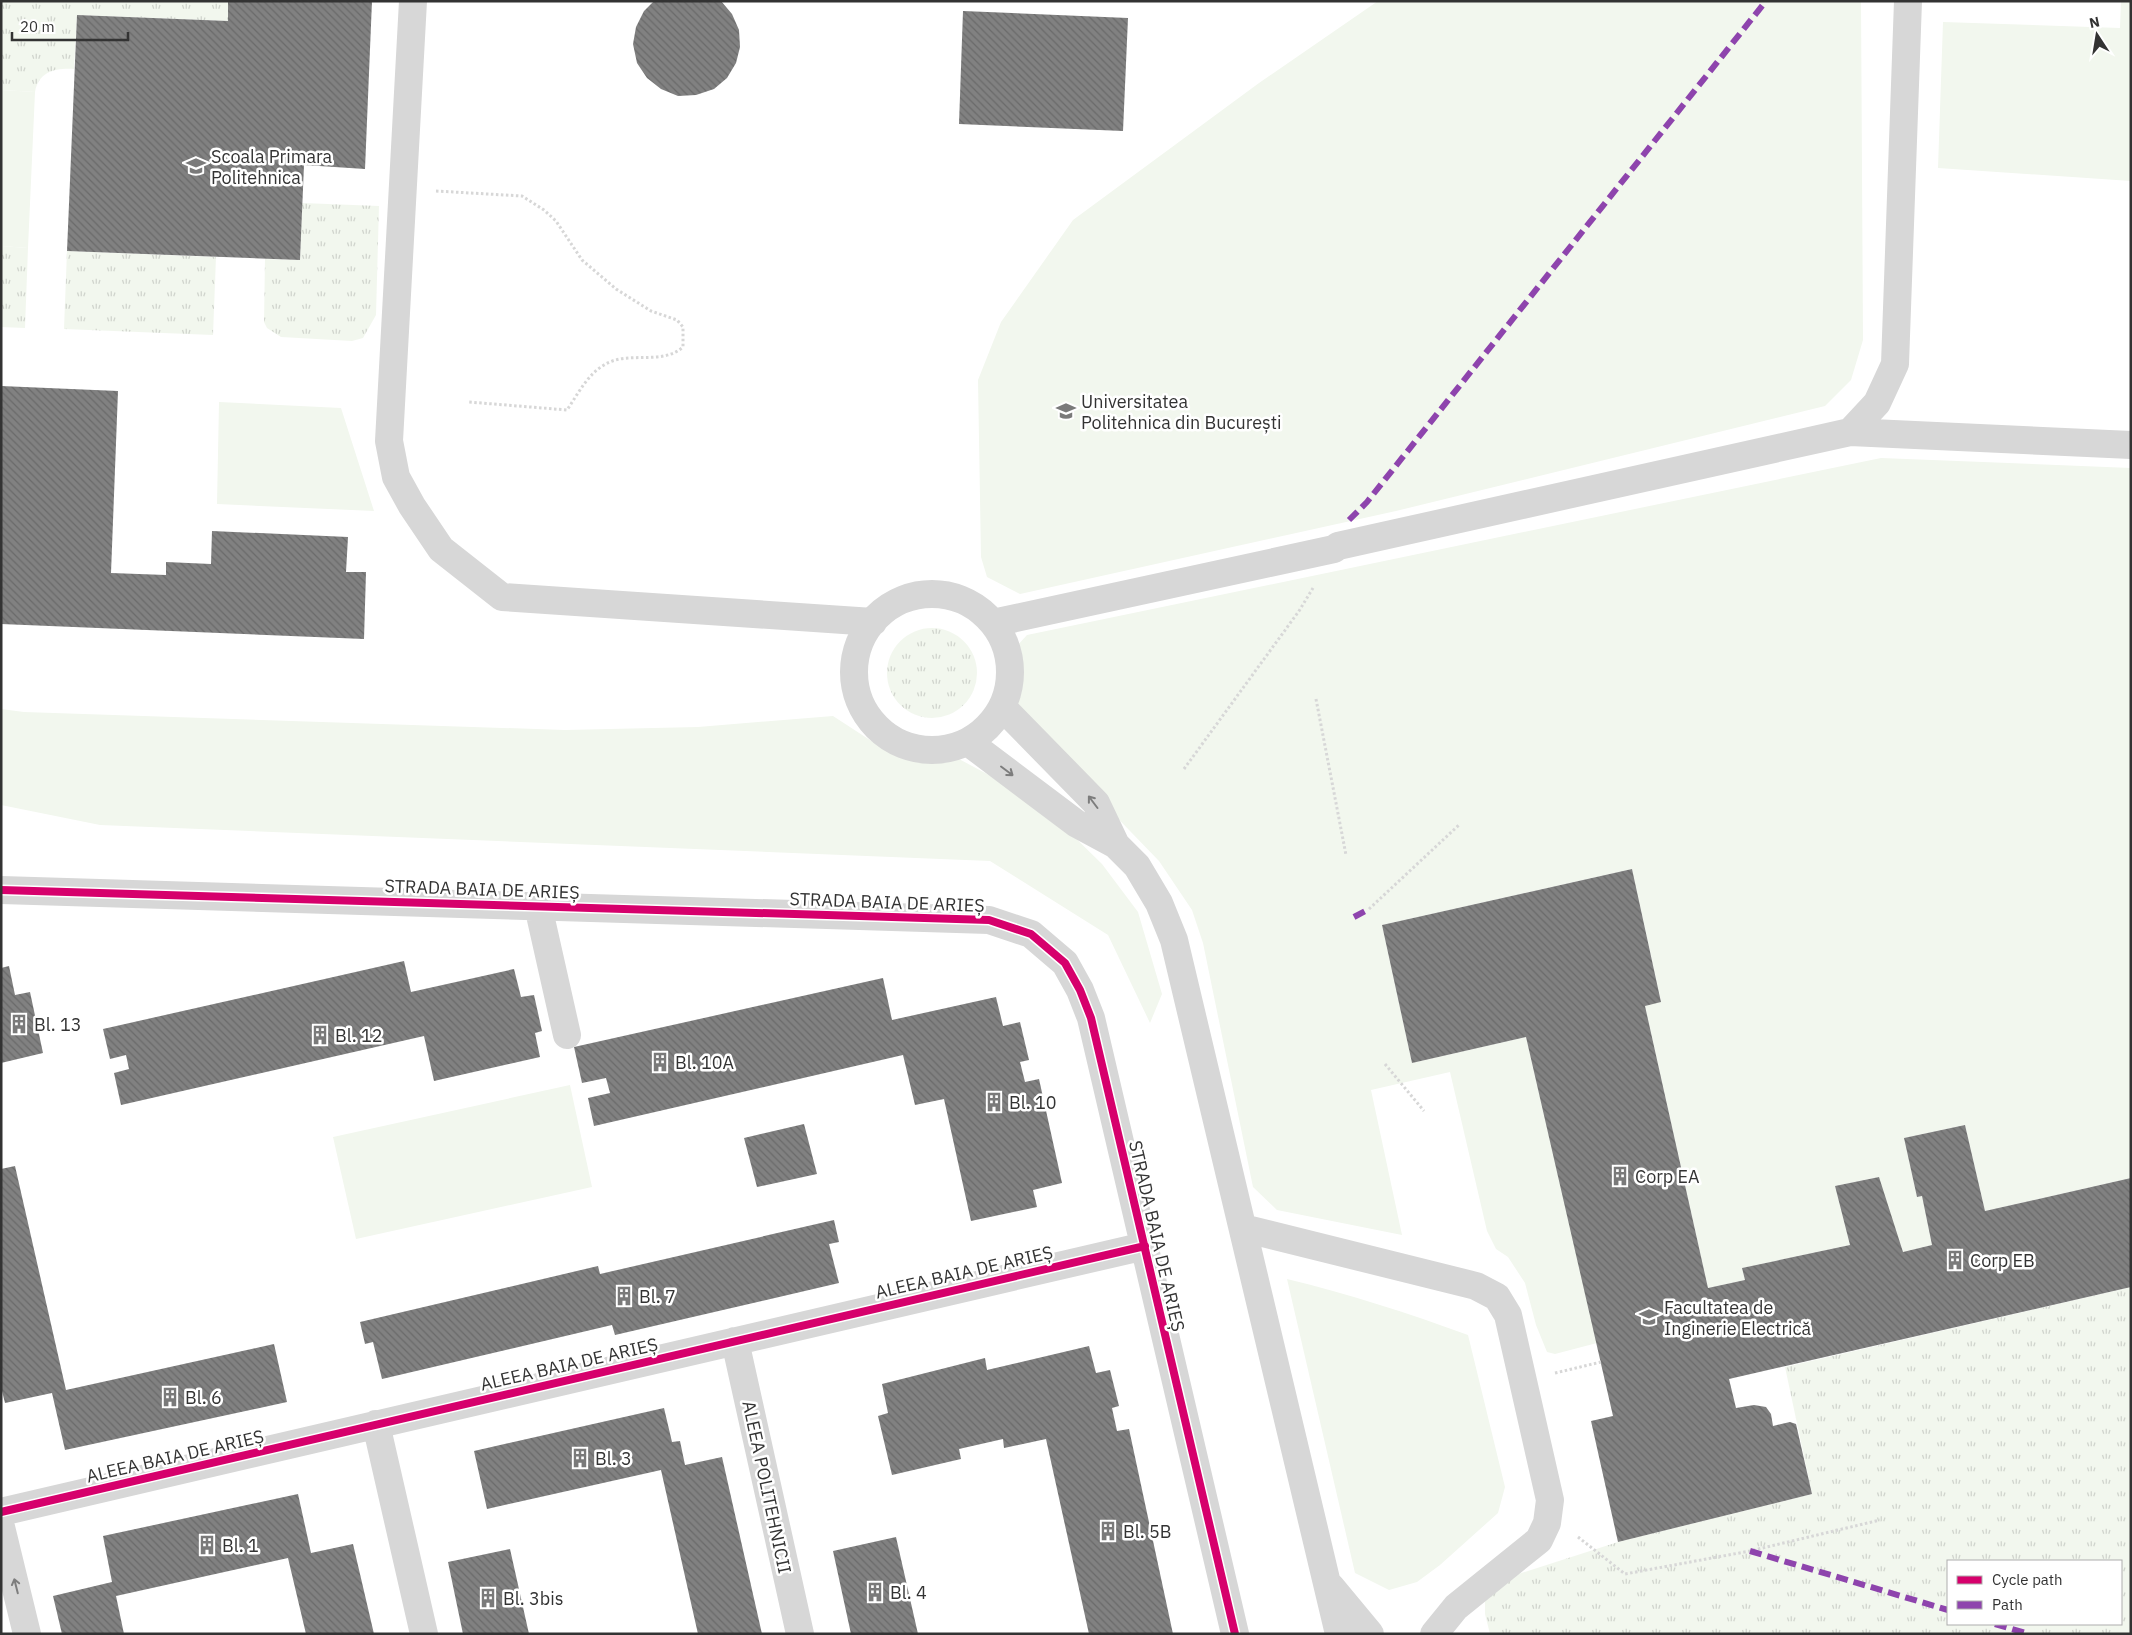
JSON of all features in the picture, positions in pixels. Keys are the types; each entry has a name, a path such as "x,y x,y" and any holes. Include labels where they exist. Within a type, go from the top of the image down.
{"street":[{"path":"413,1 401,190 389,441 396,477 412,506 441,549 502,597 873,622"},
{"path":"1850,432 1878,403 1895,364 1908,1"},
{"path":"993,623 1334,549 1338,546 1850,432 2131,445"},
{"path":"937,595 952,597 967,603 993,623 1004,642 1010,664 1010,686 1002,707 982,733 968,742 946,750 924,750 902,744 882,733 867,716 857,695 854,673 856,655 862,637 873,622 894,604 907,598 937,595"},
{"path":"1002,707 1096,803 1116,845"},
{"path":"968,742 1077,824 1116,845 1137,866 1155,895 1174,940 1339,1634"},
{"name":"STRADA BAIA DE ARIEȘ","path":"1,890 989,920 1031,934 1065,963 1080,990 1091,1018 1235,1634"},
{"path":"538,906 567,1035"},
{"path":"1243,1228 1476,1286 1497,1297 1508,1316 1550,1500 1547,1523 1540,1540 1456,1606 1434,1634"},
{"name":"ALEEA BAIA DE ARIEȘ","path":"1,1512 1144,1246"},
{"name":"ALEEA POLITEHNICII","path":"735,1341 800,1634"},
{"path":"376,1424 424,1634"},
{"path":"1,1527 27,1634"},
{"path":"1327,1582 1370,1634"}],"path":[{"path":"401,190 522,196 544,210 556,221 582,260 616,288 651,311 677,320 684,327 683,348 675,354 615,359 604,364 591,375 566,410 469,402"},
{"path":"1184,769 1299,611 1317,582"},
{"path":"1316,698 1346,855"},
{"path":"1369,910 1460,824"},
{"path":"1384,1064 1424,1110"},
{"path":"1523,1381 1601,1362"},
{"path":"1548,1513 1625,1574 1750,1551 1880,1520"}],"green space":[{"path":"1,1 228,1 228,21 77,15 74,69 61,69 49,72 40,79 35,92 1,90"},
{"path":"1378,1 1861,1 1863,340 1851,380 1825,406 1396,511 1020,594 987,577 981,557 978,380 1001,322 1073,220 1259,83"},
{"path":"2121,1 2131,1 2131,181 1938,168 1943,22 2120,28"},
{"path":"1,90 35,92 28,248 1,246"},
{"path":"302,203 379,206 376,315 363,338 352,341 281,337 267,328 264,322 265,259 300,260"},
{"path":"1,246 28,248 25,328 1,327"},
{"path":"67,251 216,257 213,335 64,329"},
{"path":"219,402 341,408 374,511 217,504"},
{"path":"1881,458 2131,468 2131,1178 1985,1211 1965,1125 1904,1138 1917,1197 1922,1196 1932,1245 1903,1252 1878,1177 1835,1186 1850,1245 1742,1268 1745,1280 1708,1288 1645,1006 1661,1001 1632,869 1382,925 1412,1063 1526,1037 1597,1343 1555,1354 1547,1352 1536,1325 1525,1283 1508,1257 1496,1249 1487,1231 1450,1072 1371,1090 1402,1235 1277,1210 1253,1187 1203,943 1192,910 1159,861 1013,710 1019,667 1016,647 1027,635"},
{"path":"932,628 949,632 964,641 973,656 977,673 973,690 964,705 949,714 932,718 915,714 900,705 891,690 887,673 891,656 900,641 915,632"},
{"path":"1,709 24,712 565,730 698,727 833,716 873,742 910,756 939,760 959,759 1002,782 1051,814 1102,864 1138,912 1162,994 1150,1023 1108,935 990,861 100,825 1,805"},
{"path":"570,1085 592,1187 356,1239 333,1137"},
{"path":"1287,1279 1378,1304 1468,1335 1505,1487 1498,1513 1440,1565 1417,1582 1389,1590 1355,1573"},
{"path":"2131,1287 2131,1634 1490,1634 1485,1614 1485,1596 1509,1577 1618,1542 1812,1494 1785,1367"}],"building":[{"path":"228,1 372,1 365,169 304,165 300,260 67,251 77,15 228,21"},
{"path":"654,1 721,1 732,14 739,30 740,47 736,63 727,78 714,89 696,95 678,96 661,89 647,78 637,63 633,44 636,27 644,11"},
{"path":"963,11 1128,18 1123,131 959,124"},
{"path":"1,386 118,391 111,573 166,575 166,562 211,564 212,531 348,537 346,572 366,572 364,639 1,624"},
{"name":"Corp EA","path":"1632,869 1661,1002 1645,1006 1708,1288 1745,1280 1742,1268 1850,1245 1835,1186 1879,1177 1903,1252 1932,1245 1922,1196 1917,1197 1904,1138 1965,1125 1985,1211 2131,1178 2131,1287 1729,1379 1736,1408 1754,1405 1766,1407 1771,1414 1773,1426 1790,1422 1796,1424 1812,1494 1618,1542 1591,1421 1613,1416 1526,1037 1412,1063 1382,925"},
{"name":"Bl. 12","path":"404,961 411,992 514,969 521,997 534,995 542,1031 535,1033 540,1057 434,1081 424,1036 121,1105 114,1073 129,1069 126,1055 110,1059 103,1029"},
{"name":"Bl. 13","path":"9,966 15,995 30,992 43,1053 1,1063 1,968"},
{"name":"Bl. 10","path":"883,978 892,1020 996,997 1003,1026 1020,1022 1029,1060 1020,1062 1025,1082 1039,1079 1062,1183 1033,1190 1037,1207 971,1221 944,1099 915,1105 903,1055 594,1126 588,1098 610,1093 606,1078 582,1083 574,1047"},
{"path":"804,1124 817,1174 757,1187 744,1138"},
{"path":"15,1166 66,1390 274,1344 287,1402 65,1450 52,1393 5,1403 1,1387 1,1169"},
{"name":"Bl. 7","path":"834,1220 839,1242 829,1244 839,1283 615,1335 612,1325 382,1379 373,1342 365,1344 360,1322 598,1266 600,1274"},
{"name":"Bl. 5B","path":"1089,1346 1096,1373 1110,1370 1119,1406 1112,1408 1117,1431 1129,1429 1173,1634 1089,1634 1046,1439 1004,1448 1003,1439 959,1449 961,1459 892,1475 878,1416 888,1413 882,1384 985,1358 987,1370"},
{"path":"664,1408 672,1442 680,1441 685,1465 722,1457 762,1634 698,1634 661,1470 487,1509 474,1451"},
{"path":"298,1494 311,1553 353,1544 374,1634 306,1634 288,1558 116,1596 124,1634 62,1634 53,1596 112,1582 103,1536"},
{"name":"Bl. 4","path":"896,1537 918,1634 851,1634 833,1551"},
{"name":"Bl. 3bis","path":"510,1549 529,1634 463,1634 448,1562"}],"marked path":[{"path":"1349,520 1367,502 1766,1"},
{"path":"1354,917 1369,909"},
{"path":"1750,1551 1947,1610"},
{"path":"1998,1625 2029,1634"}],"cycle path":[{"path":"1,890 989,920 1031,934 1065,963 1080,990 1091,1018 1235,1634"},
{"path":"1,1512 1145,1246"}],"place":[{"name":"Scoala Primara Politehnica","path":"196,166"},
{"name":"Universitatea Politehnica din București","path":"1066,411"},
{"name":"Bl. 13","path":"19,1024"},
{"name":"Bl. 12","path":"320,1035"},
{"name":"Bl. 10A","path":"660,1062"},
{"name":"Bl. 10","path":"994,1102"},
{"name":"Corp EA","path":"1620,1176"},
{"name":"Corp EB","path":"1955,1260"},
{"name":"Bl. 7","path":"624,1296"},
{"name":"Facultatea de Inginerie Electrică","path":"1649,1317"},
{"name":"Bl. 6","path":"170,1397"},
{"name":"Bl. 3","path":"580,1458"},
{"name":"Bl. 5B","path":"1108,1531"},
{"name":"Bl. 1","path":"207,1545"},
{"name":"Bl. 4","path":"875,1592"},
{"name":"Bl. 3bis","path":"488,1598"}]}
